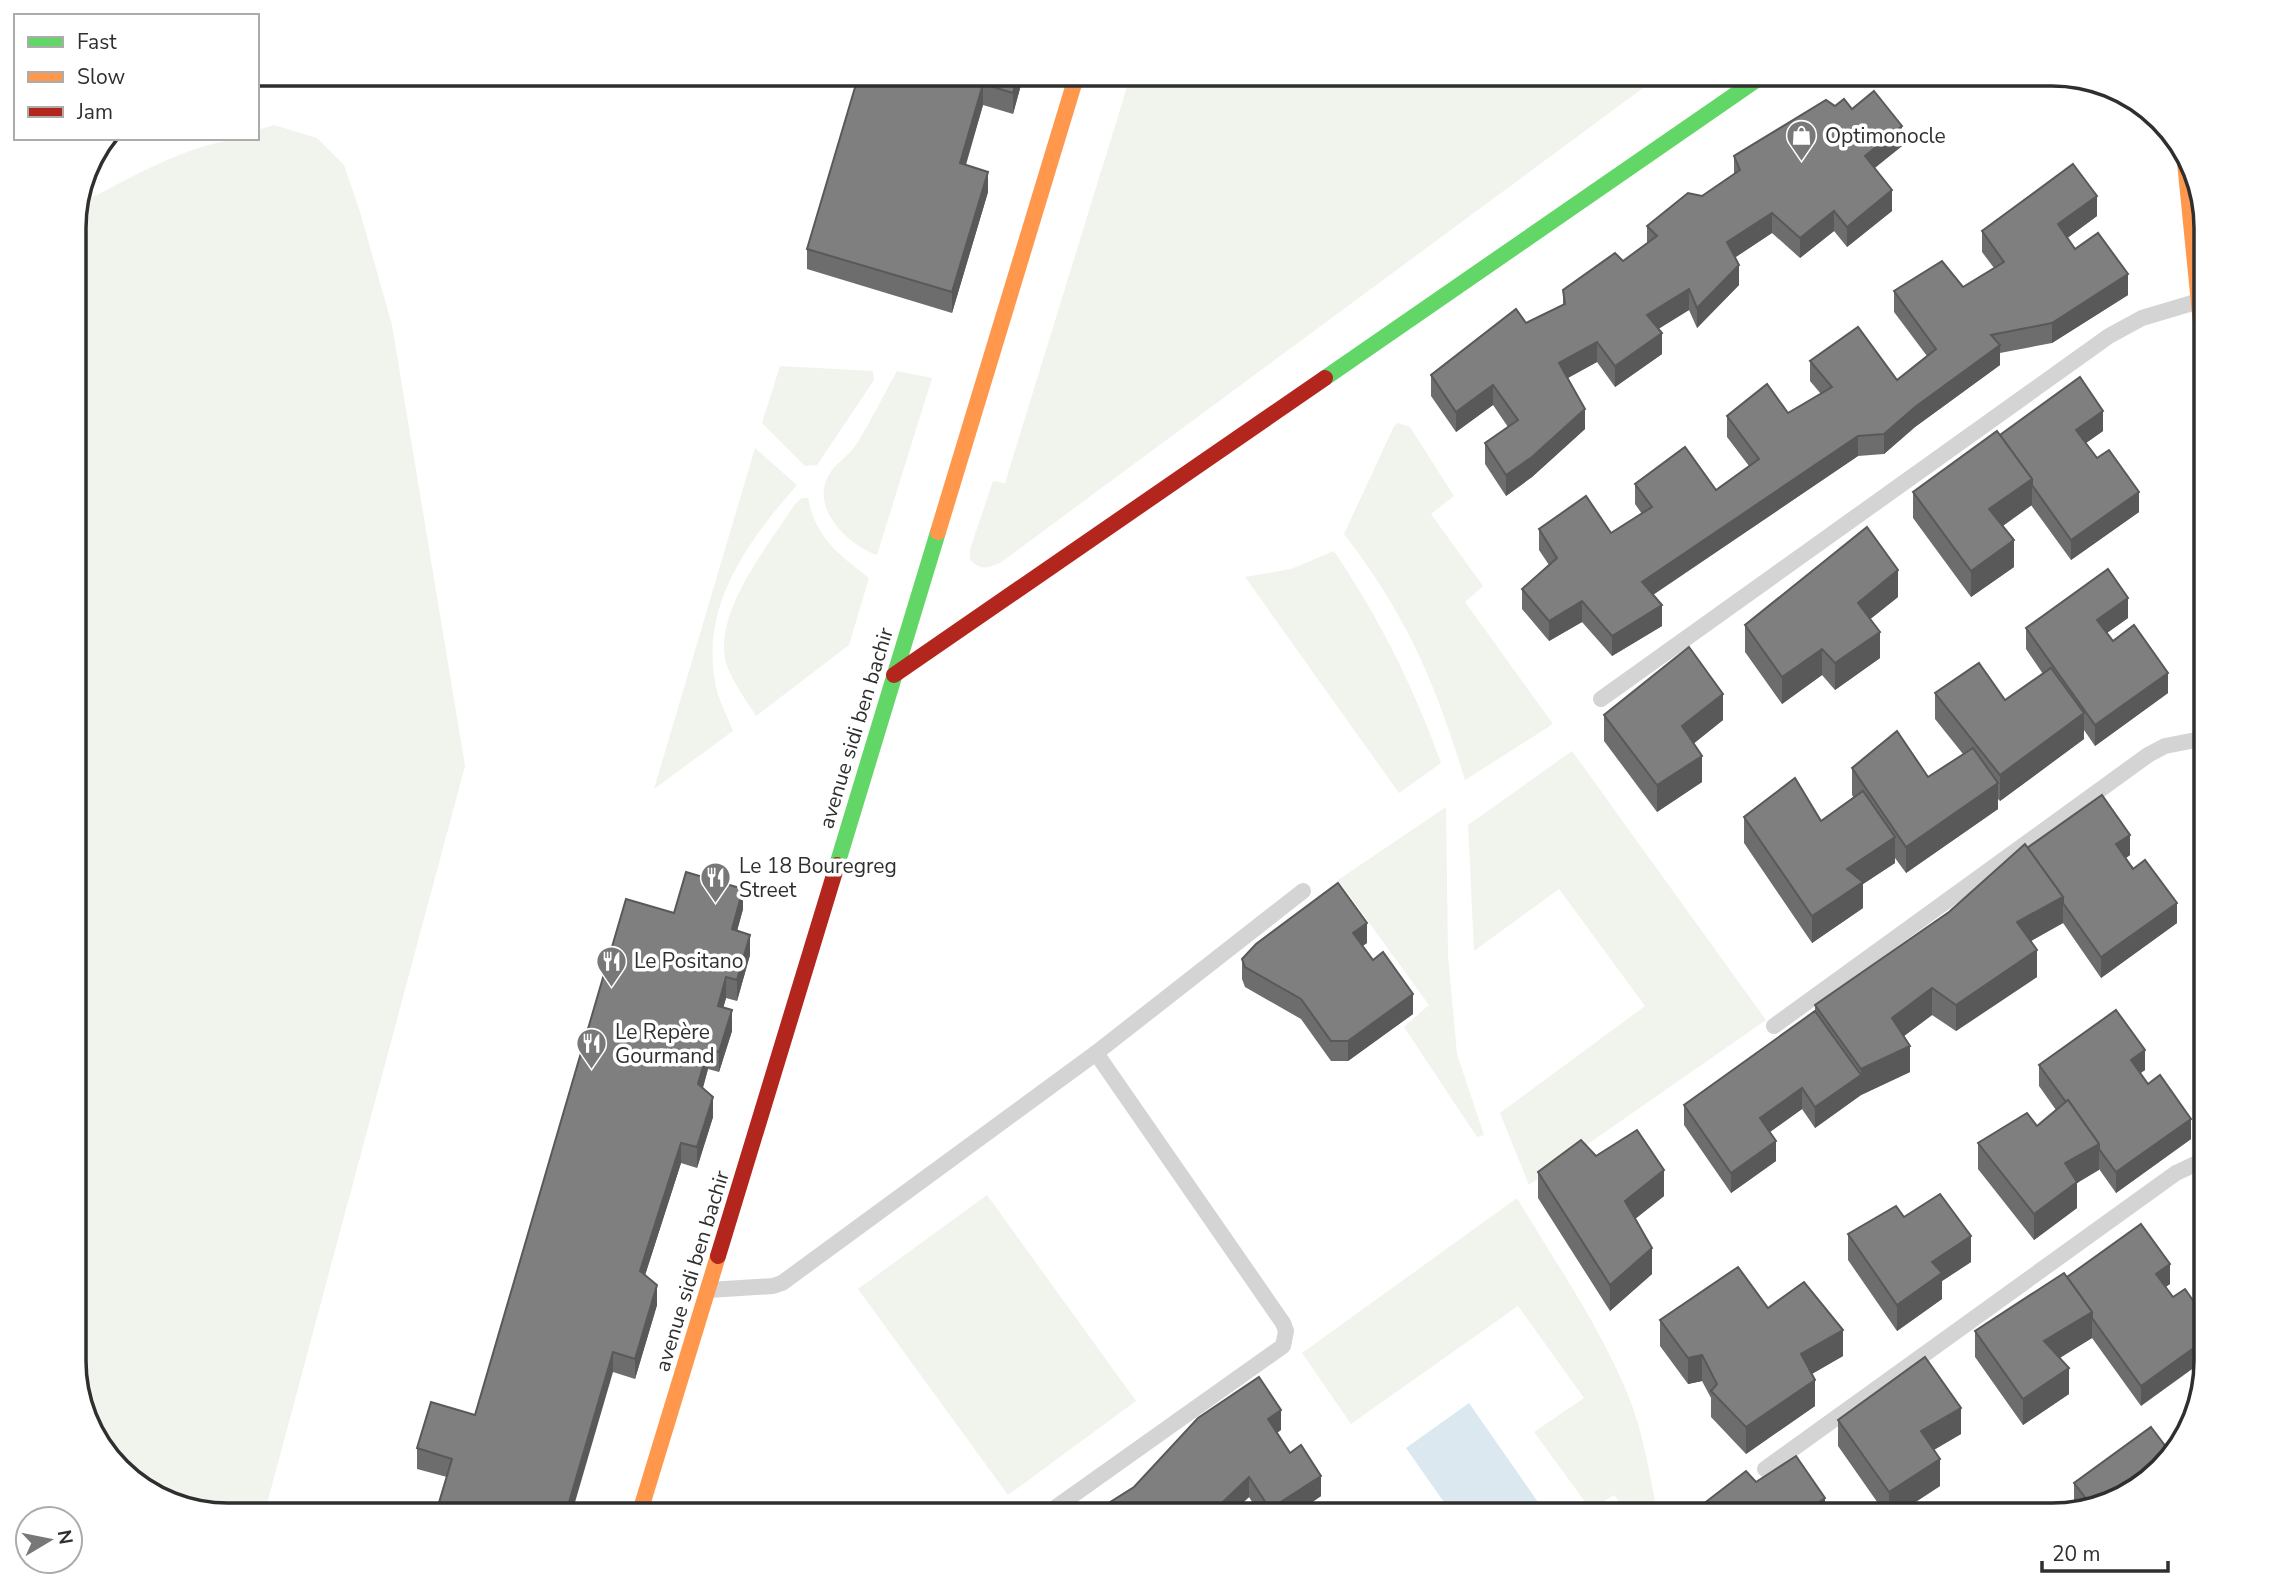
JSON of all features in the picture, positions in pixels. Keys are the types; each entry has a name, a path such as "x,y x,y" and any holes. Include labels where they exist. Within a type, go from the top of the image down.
{"street":[{"name":"avenue sidi ben bachir","path":"643,1503 1073,86"},
{"path":"894,675 1748,86"},
{"path":"2187,182 2194,251"}],"lane":[{"path":"1601,699 2109,336 2142,318 2194,302"},
{"path":"1774,1026 2148,755 2165,746 2194,740"},
{"path":"708,1290 773,1286 782,1283 1096,1054 1303,891"},
{"path":"1063,1503 1276,1352 1286,1340 1283,1323 1096,1054"},
{"path":"1765,1469 2176,1172 2194,1164"}],"shaded area":[{"path":"1127,86 1646,86 1000,563 980,567 970,559 970,549 993,481 1005,483"},
{"path":"274,125 317,138 344,165 360,212 392,325 465,766 267,1503 228,1503 200,1501 182,1496 165,1489 134,1468 110,1440 97,1416 88,1389 86,1371 86,218 89,199 187,152 233,140 259,140 259,129"},
{"path":"780,366 873,371 874,380 817,465 805,466 762,423"},
{"path":"897,371 932,378 877,555 854,543 834,523 824,499 825,486 833,469 858,442"},
{"path":"1398,423 1410,427 1454,496 1431,514 1483,586 1465,602 1553,724 1465,780 1442,712 1417,651 1385,593 1344,534 1394,426"},
{"path":"755,448 797,485 762,527 747,550 722,599 715,625 713,652 716,687 733,731 654,789"},
{"path":"802,498 808,498 817,524 830,544 869,578 849,645 756,716 727,666 724,639 728,619 736,598 759,558 795,504"},
{"path":"1334,551 1394,654 1441,763 1399,793 1245,577 1291,569"},
{"path":"1572,751 1766,1020 1529,1185 1500,1113 1645,1006 1559,889 1474,951 1468,825"},
{"path":"1446,807 1448,956 1457,1054 1484,1135 1477,1137 1404,1027 1429,1005 1338,880"},
{"path":"987,1195 1136,1401 1008,1495 858,1289"},
{"path":"1517,1198 1591,1319 1617,1369 1633,1408 1655,1500 1651,1503 1620,1503 1614,1495 1602,1503 1586,1503 1534,1432 1584,1398 1518,1306 1351,1424 1302,1353"},
{"path":"1469,1403 1539,1503 1445,1503 1406,1448"}],"building":[{"path":"855,86 982,86 960,163 988,172 952,292 807,249"},
{"path":"990,86 1015,86 1013,93"},
{"path":"1874,91 1902,126 1865,156 1892,190 1847,227 1834,211 1800,238 1772,213 1727,242 1739,265 1697,308 1689,289 1647,315 1662,333 1615,366 1597,342 1559,363 1585,409 1532,457 1506,475 1485,443 1518,420 1493,385 1456,412 1431,375 1516,309 1526,323 1565,304 1563,290 1615,253 1623,261 1657,236 1647,226 1688,193 1702,196 1740,170 1734,156 1826,100 1835,106 1844,99 1852,109"},
{"path":"2073,164 2097,196 2058,224 2075,249 2098,233 2128,274 2052,323 1991,335 2000,345 1915,407 1884,434 1858,436 1642,582 1662,605 1612,636 1582,601 1549,621 1522,589 1557,558 1539,529 1586,496 1611,533 1652,507 1635,484 1685,447 1716,490 1759,459 1727,416 1767,384 1788,413 1832,387 1810,361 1858,327 1897,380 1936,349 1894,291 1942,261 1963,287 2004,262 1982,231"},
{"path":"2080,377 2103,411 2076,430 2097,458 2109,450 2139,492 2071,540 2000,435"},
{"path":"1997,431 2032,479 1989,509 2014,540 1971,571 1913,492"},
{"path":"1867,527 1898,570 1858,603 1880,632 1835,663 1822,649 1782,677 1745,625"},
{"path":"2108,569 2128,598 2097,620 2113,641 2134,625 2168,673 2095,725 2026,628"},
{"path":"1689,647 1723,694 1682,726 1702,756 1657,785 1604,715"},
{"path":"1979,663 2005,700 2051,668 2084,713 2000,775 1935,693"},
{"path":"1897,731 1928,777 1973,748 1998,783 1906,847 1852,768"},
{"path":"1795,778 1821,821 1863,791 1895,837 1847,869 1863,882 1812,916 1744,817"},
{"path":"2102,795 2130,835 2116,844 2133,869 2145,860 2177,903 2101,957 2063,903 2063,897 2027,848"},
{"path":"2025,844 2063,897 2017,922 2037,950 1956,1005 1932,988 1892,1018 1910,1046 1861,1069 1815,1005 1949,912"},
{"path":"686,872 743,889 732,929 750,935 737,980 726,977 718,1006 732,1010 719,1052 708,1049 698,1084 713,1097 697,1147 681,1143 640,1271 657,1285 635,1359 613,1352 569,1503 439,1503 452,1459 417,1448 431,1402 475,1415 626,899 674,913"},
{"path":"1338,883 1367,923 1353,933 1373,960 1383,952 1413,994 1348,1041 1331,1041 1301,999 1245,967 1242,959 1256,944"},
{"path":"2116,1010 2145,1050 2131,1060 2148,1084 2160,1075 2191,1119 2116,1172 2068,1100 2066,1102 2039,1065"},
{"path":"1815,1011 1861,1075 1815,1107 1802,1088 1760,1118 1776,1141 1731,1173 1684,1105"},
{"path":"2068,1100 2099,1144 2065,1163 2077,1182 2034,1214 1978,1143 2027,1113 2037,1126"},
{"path":"1637,1130 1664,1170 1625,1201 1652,1248 1610,1285 1538,1172 1581,1140 1596,1156"},
{"path":"1940,1194 1971,1236 1932,1262 1942,1273 1897,1305 1848,1234 1896,1206 1904,1217"},
{"path":"2141,1224 2170,1264 2156,1274 2173,1297 2185,1289 2194,1302 2194,1348 2141,1386 2092,1318 2092,1312 2067,1277"},
{"path":"1738,1267 1768,1308 1804,1282 1843,1330 1801,1354 1815,1380 1746,1427 1711,1391 1717,1384 1702,1355 1688,1358 1660,1320"},
{"path":"2064,1273 2092,1312 2044,1341 2069,1368 2023,1399 1975,1331"},
{"path":"1925,1357 1961,1408 1921,1431 1940,1459 1889,1492 1838,1420"},
{"path":"1259,1377 1281,1410 1268,1419 1290,1453 1301,1445 1321,1476 1279,1503 1266,1503 1249,1477 1222,1503 1109,1503 1134,1487 1198,1418"},
{"path":"2151,1427 2165,1446 2139,1474 2107,1492 2086,1499 2074,1483"},
{"path":"1796,1456 1825,1498 1818,1503 1705,1503 1746,1471 1756,1482"}],"traffic: fast":[{"path":"1325,378 1748,86"},
{"path":"837,865 938,532"}],"traffic: slow":[{"path":"938,532 1073,86"},
{"path":"2187,182 2194,253"},
{"path":"643,1503 718,1256"}],"traffic: jam":[{"path":"894,675 1325,378"},
{"path":"718,1256 837,865"}],"place":[{"name":"Optimonocle","path":"1802,163"},
{"name":"Le 18 Bouregreg Street","path":"716,905"},
{"name":"Le Positano","path":"611,988"},
{"name":"Le Repère Gourmand","path":"592,1071"}]}
